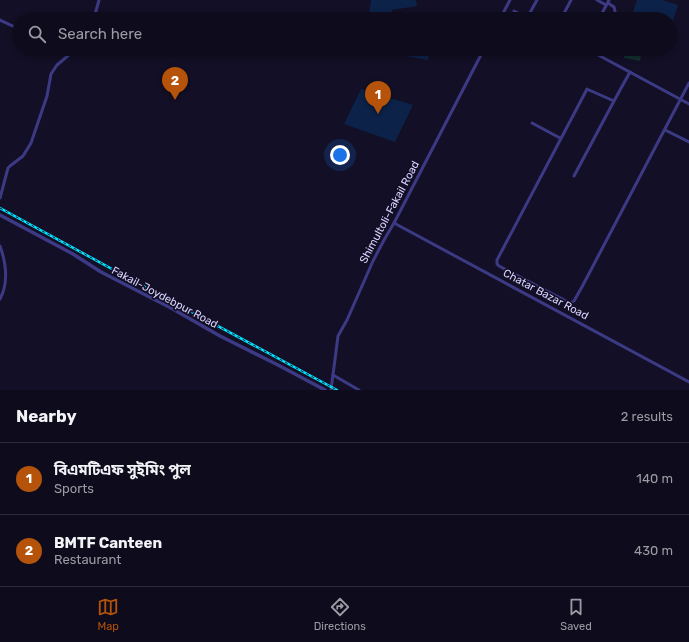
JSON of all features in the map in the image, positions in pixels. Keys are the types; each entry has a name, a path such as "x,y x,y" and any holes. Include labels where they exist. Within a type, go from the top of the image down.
{"street":[{"path":"95,12 99,0"},
{"path":"504,12 510,0"},
{"path":"532,12 537,0"},
{"path":"565,12 572,0"},
{"path":"597,0 608,3 614,8 615,12"},
{"path":"603,12 608,3"},
{"path":"0,20 12,26"},
{"path":"0,198 8,168 23,156 32,143 47,96 51,74 57,65 68,56"},
{"name":"Shimultoli-Fakail Road","path":"331,390 338,336 347,320 373,261 480,56"},
{"path":"599,56 689,104"},
{"path":"574,176 630,72"},
{"path":"614,101 587,89 497,260 497,264 499,266 570,303 574,301 583,285 689,83"},
{"path":"532,123 560,138"},
{"path":"665,130 689,142"},
{"name":"Fakail-Joydebpur Road","path":"0,215 73,254 101,272 325,390"},
{"name":"Chatar Bazar Road","path":"394,223 689,382"},
{"path":"0,246 6,270 4,288 0,298"},
{"path":"333,375 359,390"}],"green space":[{"path":"624,56 641,56 640,61 624,58"}],"water":[{"path":"371,0 416,0 417,6 392,10 392,12 369,12"},
{"path":"637,0 663,0 678,5 676,12 633,12"},
{"path":"405,56 429,56 428,60"},
{"path":"361,89 413,105 395,142 344,124"}],"railway":[{"path":"0,208 337,390"}],"place":[{"name":"BMTF Canteen","path":"175,100"},
{"name":"বিএমটিএফ সুইমিং পুল","path":"378,114"}]}
